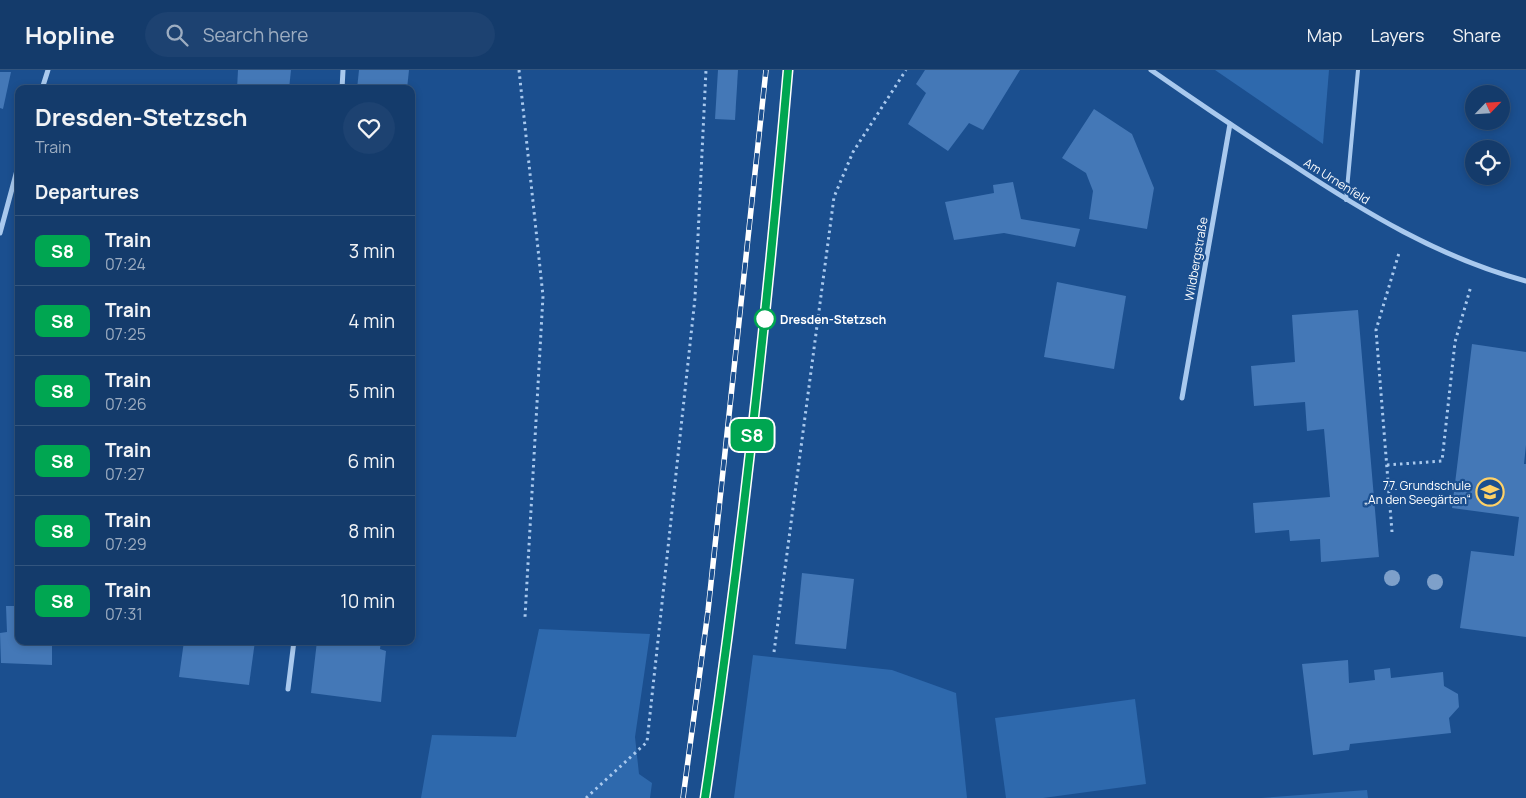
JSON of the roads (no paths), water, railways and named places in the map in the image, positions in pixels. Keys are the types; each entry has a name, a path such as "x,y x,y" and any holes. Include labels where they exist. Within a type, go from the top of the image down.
{"street":[{"path":"43,85 48,70"},
{"path":"342,85 343,70"},
{"name":"Am Urnenfeld","path":"1151,70 1346,200 1406,234 1478,266 1526,281"},
{"name":"Wildbergstraße","path":"1182,398 1230,124"},
{"path":"0,233 15,178"},
{"path":"288,689 294,645"}],"lane":[{"path":"1346,200 1358,70"}],"railway":[{"path":"683,798 708,611 766,70"},
{"path":"705,798 731,621 764,324 788,70"}],"train":[{"name":"S8","path":"705,798 731,621 764,324 788,70"}],"place":[{"name":"Dresden-Stetzsch","path":"765,319"},
{"name":"77. Grundschule „An den Seegärten“","path":"1490,492"}]}
